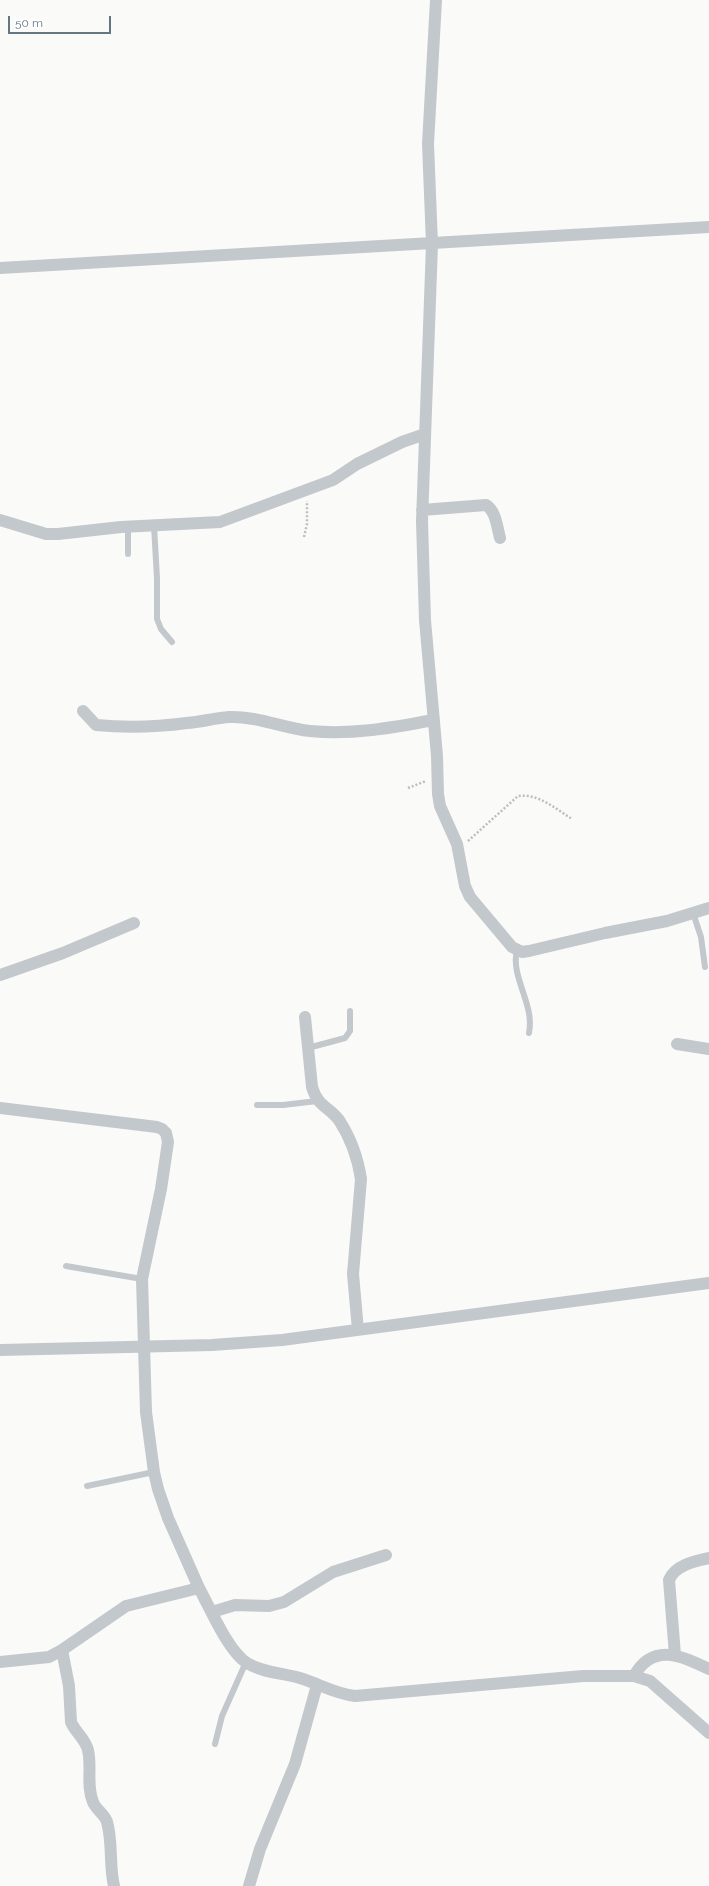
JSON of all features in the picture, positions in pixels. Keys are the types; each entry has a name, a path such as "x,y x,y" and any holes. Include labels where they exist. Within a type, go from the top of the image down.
{"street":[{"path":"436,0 428,144 432,244 422,510 425,620 440,806 452,830 458,848 465,886 470,897 504,940 517,950 529,951 605,933 667,921 709,908"},
{"path":"0,268 709,227"},
{"path":"0,520 46,534 128,527 220,522 332,480 357,464 402,442 425,434"},
{"path":"422,510 486,505 490,507 493,513 500,538"},
{"path":"83,711 96,725 106,726 166,725 235,717 309,730 340,733 390,728 434,720"},
{"path":"0,975 63,953 134,923"},
{"path":"305,1017 312,1087 317,1101 338,1119 356,1155 361,1179 353,1274 358,1330"},
{"path":"677,1044 709,1049"},
{"path":"0,1108 157,1127 166,1133 168,1142 166,1165 142,1278 144,1389 154,1472 168,1518 198,1588 232,1648 246,1662 260,1668 303,1679 344,1695 355,1696 583,1676 634,1676 650,1681 709,1733"},
{"path":"0,1350 242,1343 321,1335 709,1283"},
{"path":"212,1612 236,1605 269,1606 284,1602 333,1572 386,1555"},
{"path":"675,1655 669,1580 671,1574 682,1567 709,1558"},
{"path":"0,1662 49,1657 62,1650 126,1606 198,1588"},
{"path":"62,1650 69,1686 71,1722 73,1727 84,1740 88,1752 89,1784 93,1802 107,1822 110,1869 114,1886"},
{"path":"634,1676 641,1665 648,1660 662,1655 675,1655 709,1670"},
{"path":"249,1886 260,1849 282,1799 295,1764 317,1685"}],"lane":[{"path":"154,526 157,619 160,628 172,642"},
{"path":"128,527 128,554"},
{"path":"693,914 701,937 705,968"},
{"path":"517,950 516,964 530,1017 529,1033"},
{"path":"308,1048 345,1038 350,1031 350,1011"},
{"path":"257,1105 283,1105 317,1101"},
{"path":"66,1266 142,1278"},
{"path":"87,1486 154,1472"},
{"path":"215,1744 222,1716 246,1662"}],"path":[{"path":"304,537 308,505 306,491"},
{"path":"408,788 437,777"},
{"path":"458,848 518,796 527,795 542,800 572,819"}]}
